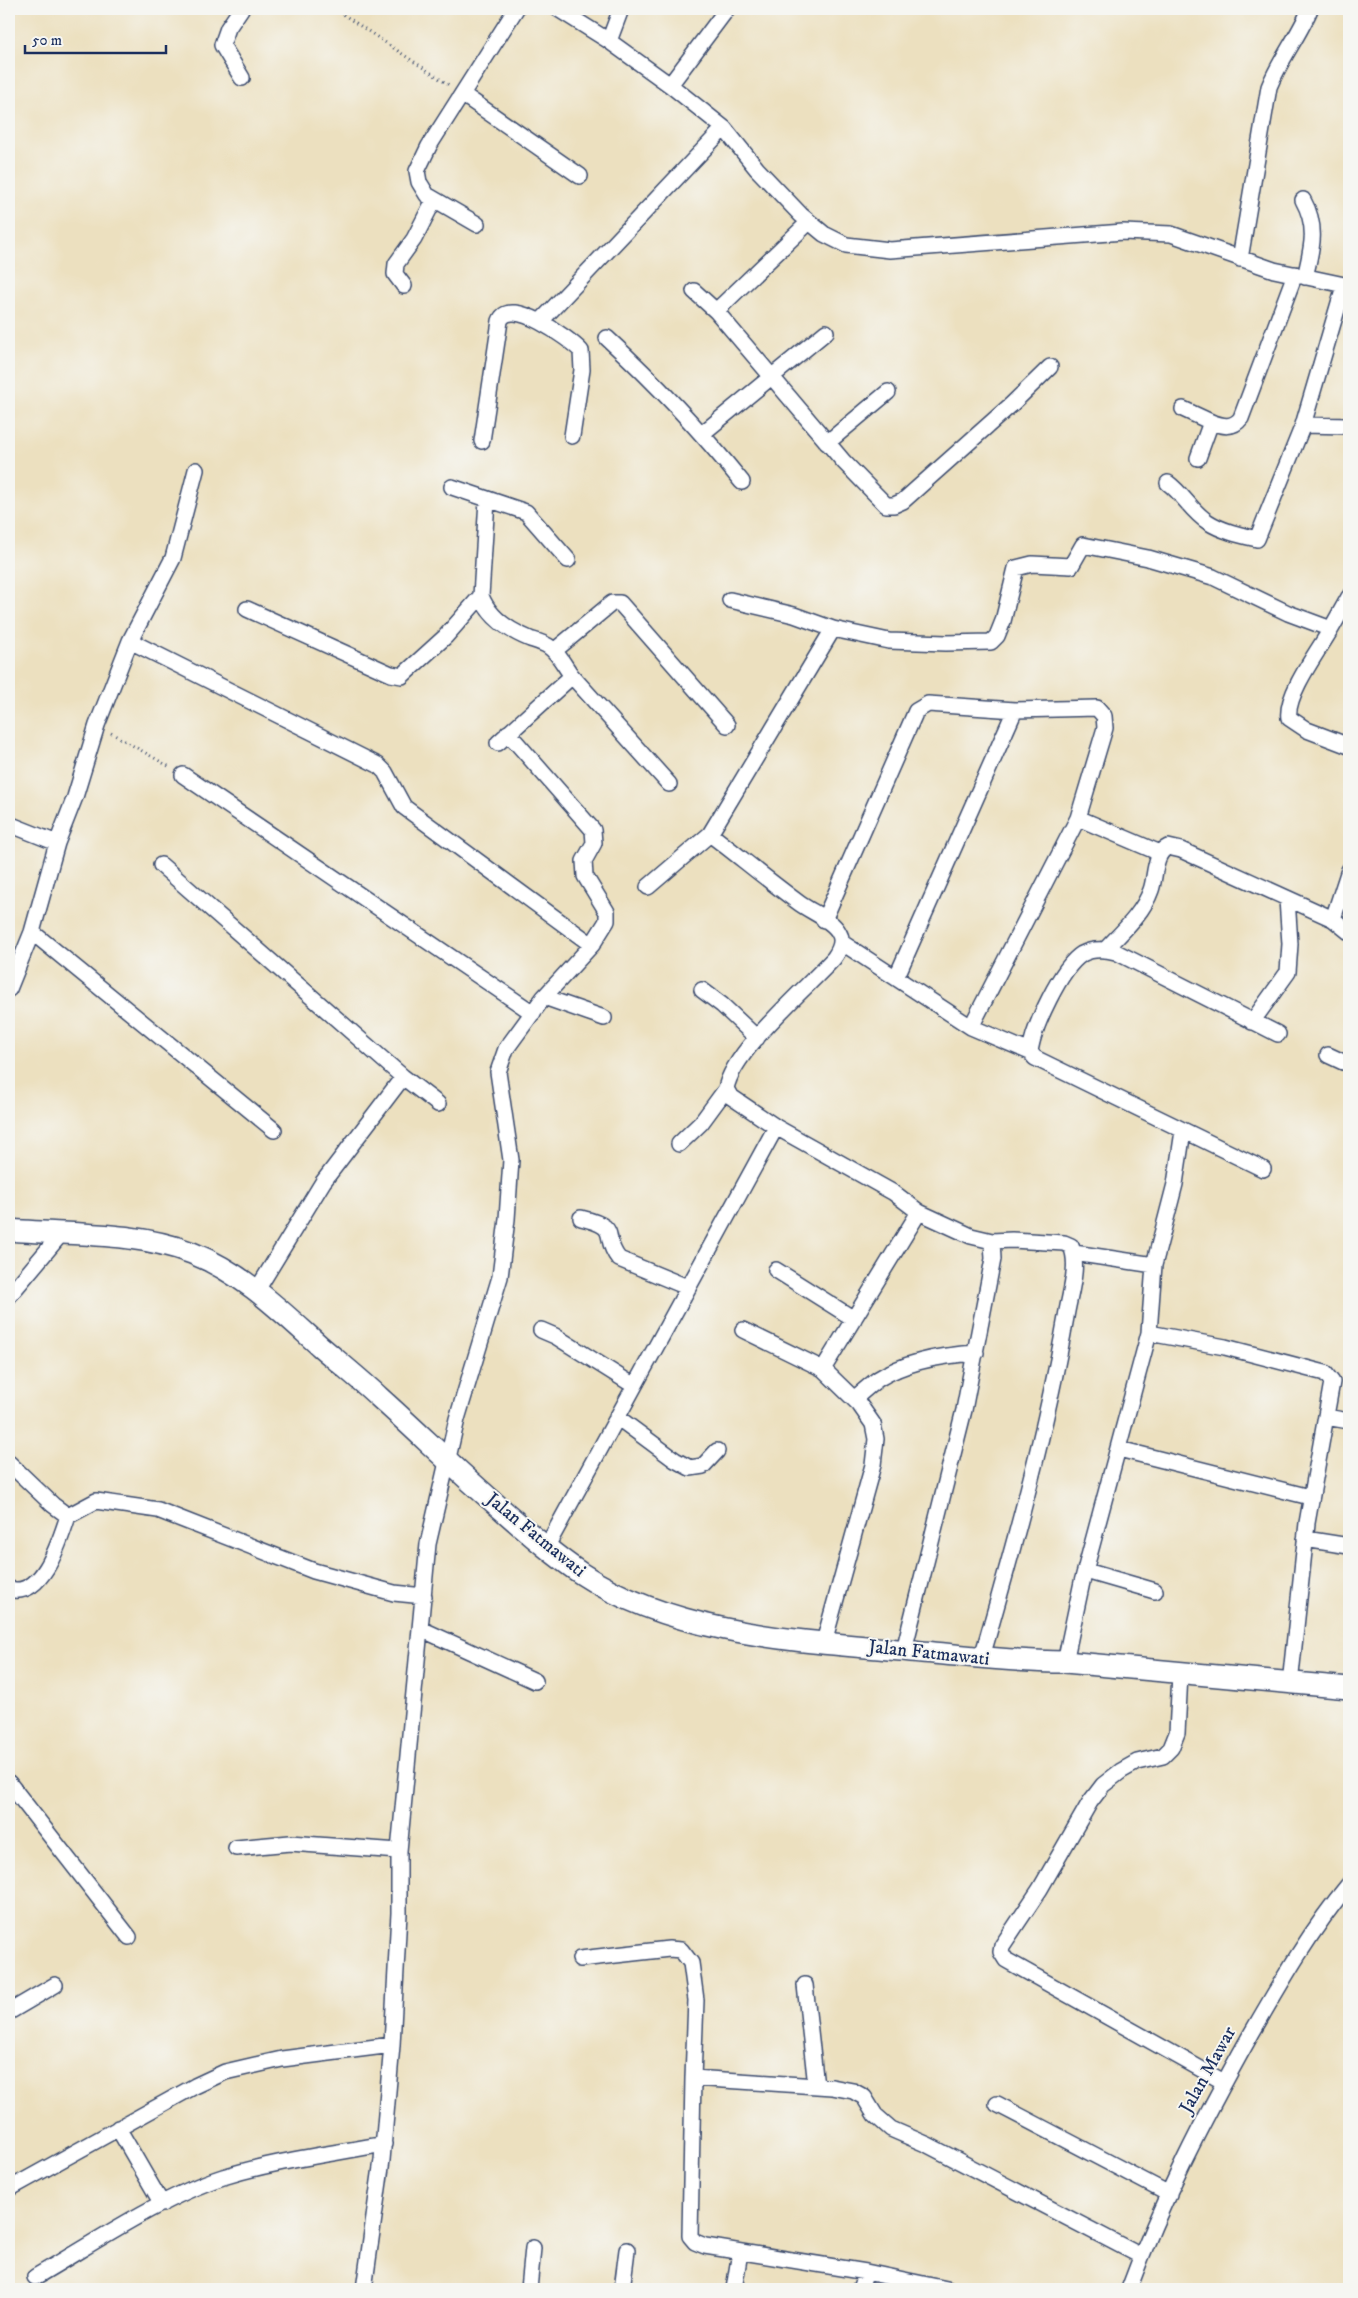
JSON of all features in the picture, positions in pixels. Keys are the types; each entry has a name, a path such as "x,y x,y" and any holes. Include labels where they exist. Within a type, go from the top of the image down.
{"street":[{"path":"241,9 228,28 222,44 242,78"},
{"path":"477,224 434,200 421,188 416,171 429,146 516,9"},
{"path":"558,9 609,41 670,85 724,128 757,169 809,222 824,234 846,245 890,250 1123,232 1171,234 1240,259 1300,276 1347,286 1303,425 1256,539 1233,533 1207,522 1168,483"},
{"path":"609,41 622,9"},
{"path":"670,85 727,9"},
{"path":"1240,259 1269,87 1276,70 1310,9"},
{"path":"462,94 580,176"},
{"path":"540,322 724,128"},
{"path":"404,286 395,274 396,264 414,239 434,200"},
{"path":"1183,409 1211,422 1230,426 1236,424 1241,418 1312,249 1311,214 1303,200"},
{"path":"716,311 809,222"},
{"path":"694,291 716,311 828,443 877,498 886,505 894,505 903,501 1012,404 1050,367"},
{"path":"482,441 502,317 508,312 519,313 540,322 564,336 581,351 582,370 572,436"},
{"path":"703,433 770,376 826,332"},
{"path":"607,338 642,370 703,433 742,482"},
{"path":"828,443 888,392"},
{"path":"1198,458 1211,422"},
{"path":"1303,425 1349,426"},
{"path":"9,989 32,932 57,843 76,797 97,725 130,640 173,558 196,470"},
{"path":"452,488 526,512 568,560"},
{"path":"487,500 481,596 490,613 507,626 528,638 548,645 572,676 669,784"},
{"path":"730,600 794,614 833,629 889,641 991,642 997,636 1016,568 1032,564 1071,566 1083,545 1148,558 1213,577 1288,612 1331,629"},
{"path":"247,609 391,674 402,676 445,637 481,596"},
{"path":"1349,597 1294,694 1288,711 1289,718 1307,730 1349,746"},
{"path":"554,651 616,601 620,603 727,725"},
{"path":"648,887 710,834 833,629"},
{"path":"130,640 378,765 385,772 404,807 592,945"},
{"path":"364,2289 384,2144 392,2045 399,1913 400,1851 428,1544 446,1460 501,1267 508,1219 511,1160 498,1072 506,1050 532,1013 544,997 592,945 607,921 607,912 585,876 584,861 594,843 593,830 503,738 572,676"},
{"path":"824,920 916,711 928,704 1015,710 1097,708 1104,716 1105,728 1078,818 971,1027"},
{"path":"896,978 1015,710"},
{"path":"183,775 532,1013"},
{"path":"1078,818 1160,853"},
{"path":"9,824 57,843"},
{"path":"679,1144 701,1123 726,1089 733,1070 757,1038 834,958 840,951 841,942 840,934 824,920 800,904 710,834"},
{"path":"1106,949 1142,910 1152,888 1160,853 1168,847 1181,850 1287,898 1333,920 1349,932"},
{"path":"161,865 403,1077 438,1104"},
{"path":"1333,920 1349,870"},
{"path":"1252,1022 1288,972 1290,944 1287,898"},
{"path":"32,932 274,1130"},
{"path":"841,942 971,1027 1030,1052 1035,1058 1263,1169"},
{"path":"1030,1052 1031,1039 1051,995 1073,962 1083,954 1106,949 1116,952 1278,1034"},
{"path":"702,990 722,1005 757,1038"},
{"path":"544,997 604,1018"},
{"path":"1328,1055 1343,1062 1349,1062"},
{"path":"257,1290 323,1182 403,1077"},
{"path":"726,1089 735,1101 776,1127 894,1193 919,1212 971,1236 992,1241 1012,1240 1064,1243 1071,1246 1074,1253 1074,1266 1062,1339 1027,1498 982,1657"},
{"path":"546,1548 633,1385 776,1127"},
{"path":"1065,1662 1086,1571 1149,1333 1154,1265 1175,1184 1183,1131"},
{"path":"823,1369 919,1212"},
{"path":"581,1218 604,1225 609,1230 614,1253 619,1259 687,1287"},
{"name":"Jalan Fatmawati","path":"9,1230 133,1238 190,1252 224,1268 257,1290 381,1398 446,1460 546,1548 584,1575 625,1597 679,1617 743,1633 824,1642 1021,1662 1065,1662 1349,1688"},
{"path":"9,1296 61,1234"},
{"path":"904,1650 962,1419 993,1258 992,1241"},
{"path":"1074,1253 1154,1265"},
{"path":"776,1270 854,1319"},
{"path":"541,1330 633,1385"},
{"path":"743,1330 823,1369 854,1399 873,1424 876,1439 873,1465 824,1642"},
{"path":"1149,1333 1225,1348 1325,1373 1332,1382 1310,1497 1290,1684"},
{"path":"854,1399 878,1379 907,1366 958,1354 976,1353"},
{"path":"617,1417 659,1446 675,1460 690,1468 703,1466 717,1451"},
{"path":"1326,1417 1349,1421"},
{"path":"1119,1449 1310,1497"},
{"path":"9,1463 53,1505 68,1516"},
{"path":"9,1589 24,1590 33,1586 42,1574 59,1542 68,1516 96,1501 158,1510 314,1571 394,1592 424,1596"},
{"path":"1305,1539 1349,1546"},
{"path":"1086,1571 1155,1591"},
{"path":"421,1629 535,1681"},
{"path":"1180,1674 1176,1733 1171,1748 1163,1756 1137,1762 1121,1771 1103,1785 1090,1802 1040,1889 1002,1946 1001,1952 1006,1960 1224,2082"},
{"path":"9,1783 129,1937"},
{"path":"236,1848 290,1843 400,1851"},
{"name":"Jalan Mawar","path":"1129,2289 1141,2256 1202,2122 1287,1970 1346,1893"},
{"path":"580,1959 669,1949 680,1950 691,1963 696,2000 692,2078 690,2236 695,2242 705,2246 784,2257 947,2289"},
{"path":"9,2012 55,1985"},
{"path":"805,1985 816,2086"},
{"path":"9,2189 194,2086 225,2072 282,2059 392,2045"},
{"path":"692,2078 816,2086 853,2091 864,2097 875,2115 891,2129 937,2149 1141,2256"},
{"path":"997,2104 1169,2194"},
{"path":"118,2128 162,2204"},
{"path":"35,2277 162,2204 222,2178 280,2163 384,2144"},
{"path":"528,2289 533,2248"},
{"path":"622,2289 627,2250"},
{"path":"734,2289 740,2252"},
{"path":"860,2289 866,2272"}],"path":[{"path":"335,9 462,94"},
{"path":"97,725 183,775"}]}
